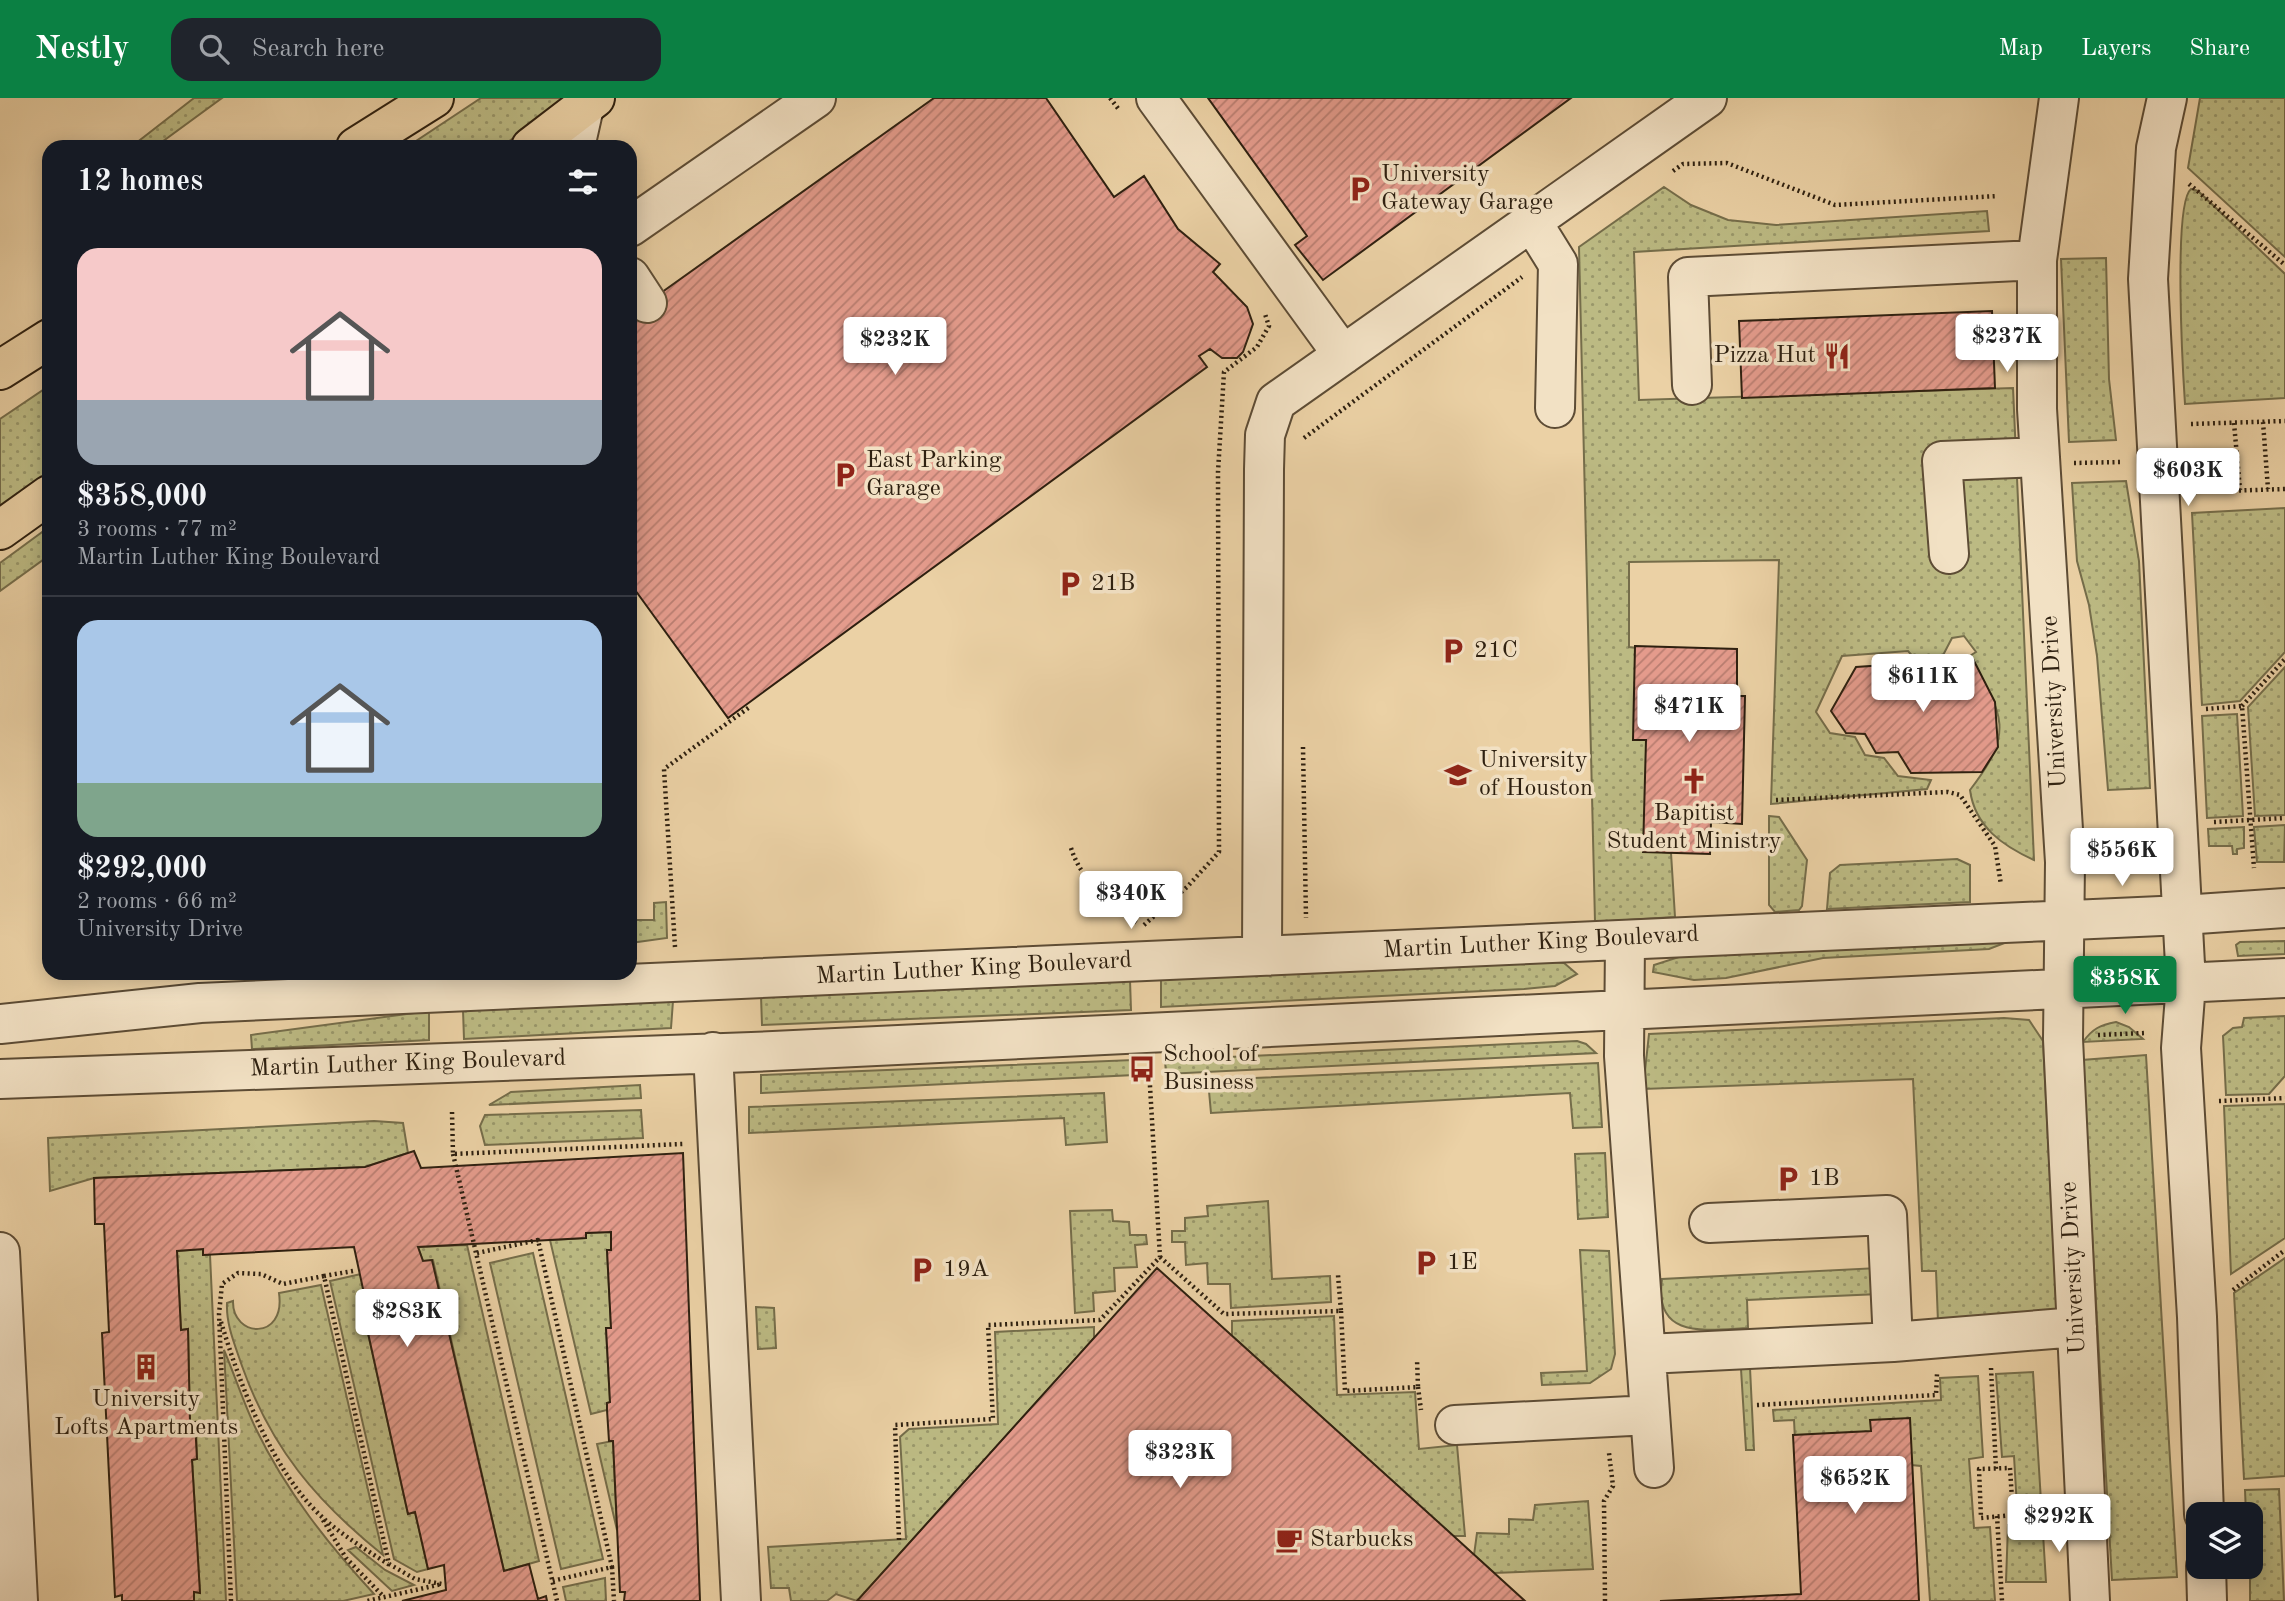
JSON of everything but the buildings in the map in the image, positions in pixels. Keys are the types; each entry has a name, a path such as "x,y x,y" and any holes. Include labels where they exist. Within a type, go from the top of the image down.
{"main road":[{"path":"367,140 434,98"},
{"path":"540,140 589,102"},
{"path":"0,370 42,343"},
{"path":"0,530 42,500"}],"street":[{"path":"637,223 816,98"},
{"path":"1262,956 1260,921 1265,435 1276,402 1707,98"},
{"name":"University Drive","path":"2059,98 2037,260 2055,460 2065,862 2062,990 2091,1601"},
{"path":"2167,98 2156,148 2148,279 2183,915 2186,984 2181,1048 2197,1317 2204,1502"},
{"path":"577,140 589,102"},
{"path":"1142,109 1343,355"},
{"path":"1532,222 1558,264 1555,408"},
{"path":"1692,385 1688,277 2037,260"},
{"path":"1949,554 1942,461 2055,460"},
{"name":"Martin Luther King Boulevard","path":"0,1024 200,1003 2183,915 2285,908"},
{"path":"1625,940 1624,1056 1654,1468"},
{"name":"Martin Luther King Boulevard","path":"0,1079 713,1052 2285,978"},
{"path":"713,1052 741,1601"},
{"path":"1709,1223 1887,1215 1893,1342"},
{"path":"0,1252 18,1601"},
{"path":"1647,1354 1893,1342 2077,1327"},
{"path":"1455,1425 1650,1415"},
{"path":"2206,1579 2207,1601"}],"path":[{"path":"1110,98 1142,109"},
{"path":"1661,178 1683,164 1727,163 1835,205 1998,196"},
{"path":"2180,177 2285,265"},
{"path":"1302,440 1526,275"},
{"path":"1071,848 1076,863 1104,900 1142,927 1219,852 1218,472 1224,372 1257,347 1269,326 1263,306"},
{"path":"2185,424 2285,421"},
{"path":"2263,422 2268,489"},
{"path":"2234,423 2240,490"},
{"path":"2055,460 2122,462"},
{"path":"2189,492 2285,489"},
{"path":"2195,710 2242,706 2285,659"},
{"path":"675,952 664,769 751,706"},
{"path":"2242,706 2253,868"},
{"path":"1302,740 1306,918"},
{"path":"1776,800 1948,792 1960,795 1995,846 2001,886"},
{"path":"2202,823 2285,818"},
{"path":"2118,860 2136,858"},
{"path":"2090,1036 2151,1033"},
{"path":"1149,1060 1160,1257 1224,1314 1341,1311"},
{"path":"2217,1101 2285,1098"},
{"path":"452,1112 453,1154 557,1601"},
{"path":"453,1154 691,1143"},
{"path":"477,1253 538,1240 611,1567 614,1601"},
{"path":"2228,1293 2285,1250"},
{"path":"899,1540 895,1424 993,1419 988,1325 1100,1321 1160,1257"},
{"path":"231,1601 219,1314 222,1284 238,1273 261,1274 283,1284 353,1271"},
{"path":"1338,1275 1345,1391 1418,1387 1418,1359"},
{"path":"324,1276 389,1564"},
{"path":"219,1314 232,1357 254,1412 289,1477 321,1516 346,1558 384,1597"},
{"path":"1978,1369 1991,1368 1996,1468"},
{"path":"1757,1405 1936,1395 1938,1369"},
{"path":"1605,1601 1604,1501 1613,1486 1609,1446"},
{"path":"2010,1468 2013,1515 1997,1516 1981,1518 1979,1469 2010,1468"},
{"path":"321,1516 415,1579 442,1584 367,1601"},
{"path":"1997,1516 2002,1601"},
{"path":"552,1581 611,1567"}],"shaded area":[{"path":"194,98 222,98 165,140 140,140"},
{"path":"481,98 568,98 511,140 418,140"},
{"path":"2200,98 2285,98 2285,257 2188,168"},
{"path":"1664,187 1691,205 1728,220 1776,225 1987,211 1989,231 1634,252 1639,400 2013,388 2034,860 1992,834 1984,825 1973,803 1970,790 1993,753 1999,724 1990,694 1968,657 1976,652 1964,636 1952,638 1940,661 1916,660 1908,651 1842,656 1816,712 1830,733 1855,737 1865,755 1884,758 1898,776 1931,780 1927,789 1771,804 1779,560 1629,562 1629,647 1637,648 1648,739 1643,850 1671,853 1675,917 1595,922 1579,247"},
{"path":"2191,189 2198,191 2285,274 2285,398 2185,404 2181,255 2185,201"},
{"path":"2106,258 2109,379 2116,440 2069,442 2061,259"},
{"path":"42,391 42,483 0,514 0,419"},
{"path":"2126,481 2139,561 2150,788 2108,790 2097,656 2089,605 2077,561 2072,483"},
{"path":"2285,508 2285,652 2240,701 2202,705 2192,513"},
{"path":"42,532 42,561 0,591 0,563"},
{"path":"2285,667 2285,815 2255,816 2248,707"},
{"path":"2237,714 2243,816 2207,818 2202,716"},
{"path":"1769,816 1779,817 1807,860 1802,906 1799,910 1775,912 1769,905"},
{"path":"2285,825 2284,862 2257,862 2254,827"},
{"path":"2244,827 2244,848 2237,849 2237,854 2233,854 2232,846 2209,846 2208,829"},
{"path":"1957,859 1970,865 1970,902 1827,909 1830,873 1840,865"},
{"path":"666,902 667,938 637,942 637,920 654,920 654,903"},
{"path":"2285,941 2285,954 2238,956 2236,945 2240,942"},
{"path":"2007,942 1989,949 1823,958 1726,978 1694,980 1653,972 1654,965 1685,955"},
{"path":"1542,961 1564,963 1577,974 1555,986 1524,989 1161,1007 1161,976"},
{"path":"1130,980 1131,1010 762,1025 761,996"},
{"path":"673,1001 671,1028 464,1039 463,1010"},
{"path":"429,1011 429,1040 252,1049 251,1035"},
{"path":"2285,1016 2285,1076 2269,1094 2226,1095 2223,1036 2233,1028 2242,1027 2244,1018"},
{"path":"2004,1018 2029,1020 2043,1041 2057,1318 1938,1322 1936,1271 1922,1271 1913,1079 1643,1089 1649,1034"},
{"path":"2116,1022 2129,1027 2143,1039 2083,1042 2097,1028"},
{"path":"1577,1041 1586,1044 1596,1053 1166,1074 1165,1060"},
{"path":"2146,1055 2177,1577 2112,1580 2082,1060"},
{"path":"1133,1060 1134,1075 761,1093 761,1075"},
{"path":"1598,1063 1602,1127 1573,1128 1570,1093 1211,1113 1208,1080"},
{"path":"640,1085 641,1098 489,1105 511,1092"},
{"path":"1104,1093 1107,1142 1066,1145 1064,1118 749,1133 749,1107"},
{"path":"2285,1104 2285,1238 2231,1274 2224,1106"},
{"path":"641,1110 643,1138 485,1145 480,1126 485,1115"},
{"path":"374,1121 403,1123 408,1153 365,1167 94,1178 50,1191 48,1138"},
{"path":"1605,1153 1608,1217 1578,1219 1575,1154"},
{"path":"1268,1201 1272,1279 1330,1276 1331,1302 1231,1308 1230,1284 1208,1284 1207,1263 1186,1265 1185,1242 1172,1242 1172,1231 1185,1231 1185,1218 1208,1216 1207,1206"},
{"path":"1112,1210 1113,1221 1129,1222 1130,1235 1146,1235 1147,1244 1135,1245 1137,1267 1114,1268 1115,1291 1093,1293 1094,1311 1075,1313 1070,1211"},
{"path":"611,1232 611,1250 607,1251 611,1328 606,1328 610,1402 607,1410 591,1414 550,1240 585,1238 586,1233"},
{"path":"467,1245 539,1561 504,1571 433,1260 423,1261 418,1247"},
{"path":"203,1249 203,1255 210,1255 226,1601 194,1601 194,1592 200,1592 192,1460 197,1459 196,1422 190,1423 188,1329 181,1330 177,1251"},
{"path":"1580,1250 1609,1251 1615,1354 1611,1369 1590,1383 1542,1385 1541,1373 1587,1371"},
{"path":"533,1253 603,1559 561,1569 490,1263"},
{"path":"2285,1258 2285,1476 2244,1479 2234,1293"},
{"path":"1878,1268 1879,1294 1747,1300 1748,1328 1716,1330 1686,1327 1674,1322 1666,1313 1661,1299 1662,1279"},
{"path":"361,1274 372,1331 368,1333 408,1514 415,1512 428,1569 417,1572 394,1559 330,1281"},
{"path":"321,1285 383,1555 317,1493 282,1448 254,1395 229,1327 227,1303 233,1301 235,1313 241,1322 258,1329 275,1320 279,1309 279,1293"},
{"path":"756,1307 774,1308 776,1348 758,1349"},
{"path":"1334,1316 1337,1395 1415,1392 1419,1449 1457,1445 1465,1536 1453,1536 1232,1336 1232,1321"},
{"path":"1094,1327 1094,1338 1088,1345 857,1601 836,1594 827,1601 791,1601 789,1588 771,1588 768,1547 906,1539 900,1437 909,1429 998,1424 995,1332"},
{"path":"224,1350 252,1419 281,1474 324,1536 374,1594 343,1601 237,1601"},
{"path":"1750,1368 1754,1450 1746,1450 1741,1369"},
{"path":"2033,1372 2046,1582 2006,1582 2008,1525 2018,1524 2014,1456 2002,1457 1996,1374"},
{"path":"1978,1376 1983,1457 1969,1459 1974,1528 1990,1527 1995,1601 1930,1601 1921,1466 1911,1465 1875,1435 1795,1440 1794,1420 1774,1421 1773,1410 1941,1400 1940,1378"},
{"path":"613,1441 617,1530 597,1444"},
{"path":"2279,1489 2284,1601 2250,1601 2250,1579 2263,1579 2263,1502 2246,1502 2245,1490"},
{"path":"1588,1501 1593,1569 1494,1573 1474,1555 1477,1533 1509,1534 1509,1519 1533,1520 1535,1505"},
{"path":"356,1547 385,1570 414,1585 392,1591 348,1550"},
{"path":"605,1578 606,1601 566,1601 563,1587"}],"place":[{"name":"University Gateway Garage","path":"1360,189"},
{"name":"Pizza Hut","path":"1837,356"},
{"name":"East Parking Garage","path":"845,475"},
{"name":"21B","path":"1070,584"},
{"name":"21C","path":"1453,651"},
{"name":"University of Houston","path":"1458,775"},
{"name":"Bapitist Student Ministry","path":"1694,781"},
{"name":"School of Business","path":"1142,1069"},
{"name":"1B","path":"1788,1179"},
{"name":"1E","path":"1426,1263"},
{"name":"19A","path":"922,1270"},
{"name":"University Lofts Apartments","path":"146,1367"},
{"name":"Starbucks","path":"1289,1540"}]}
